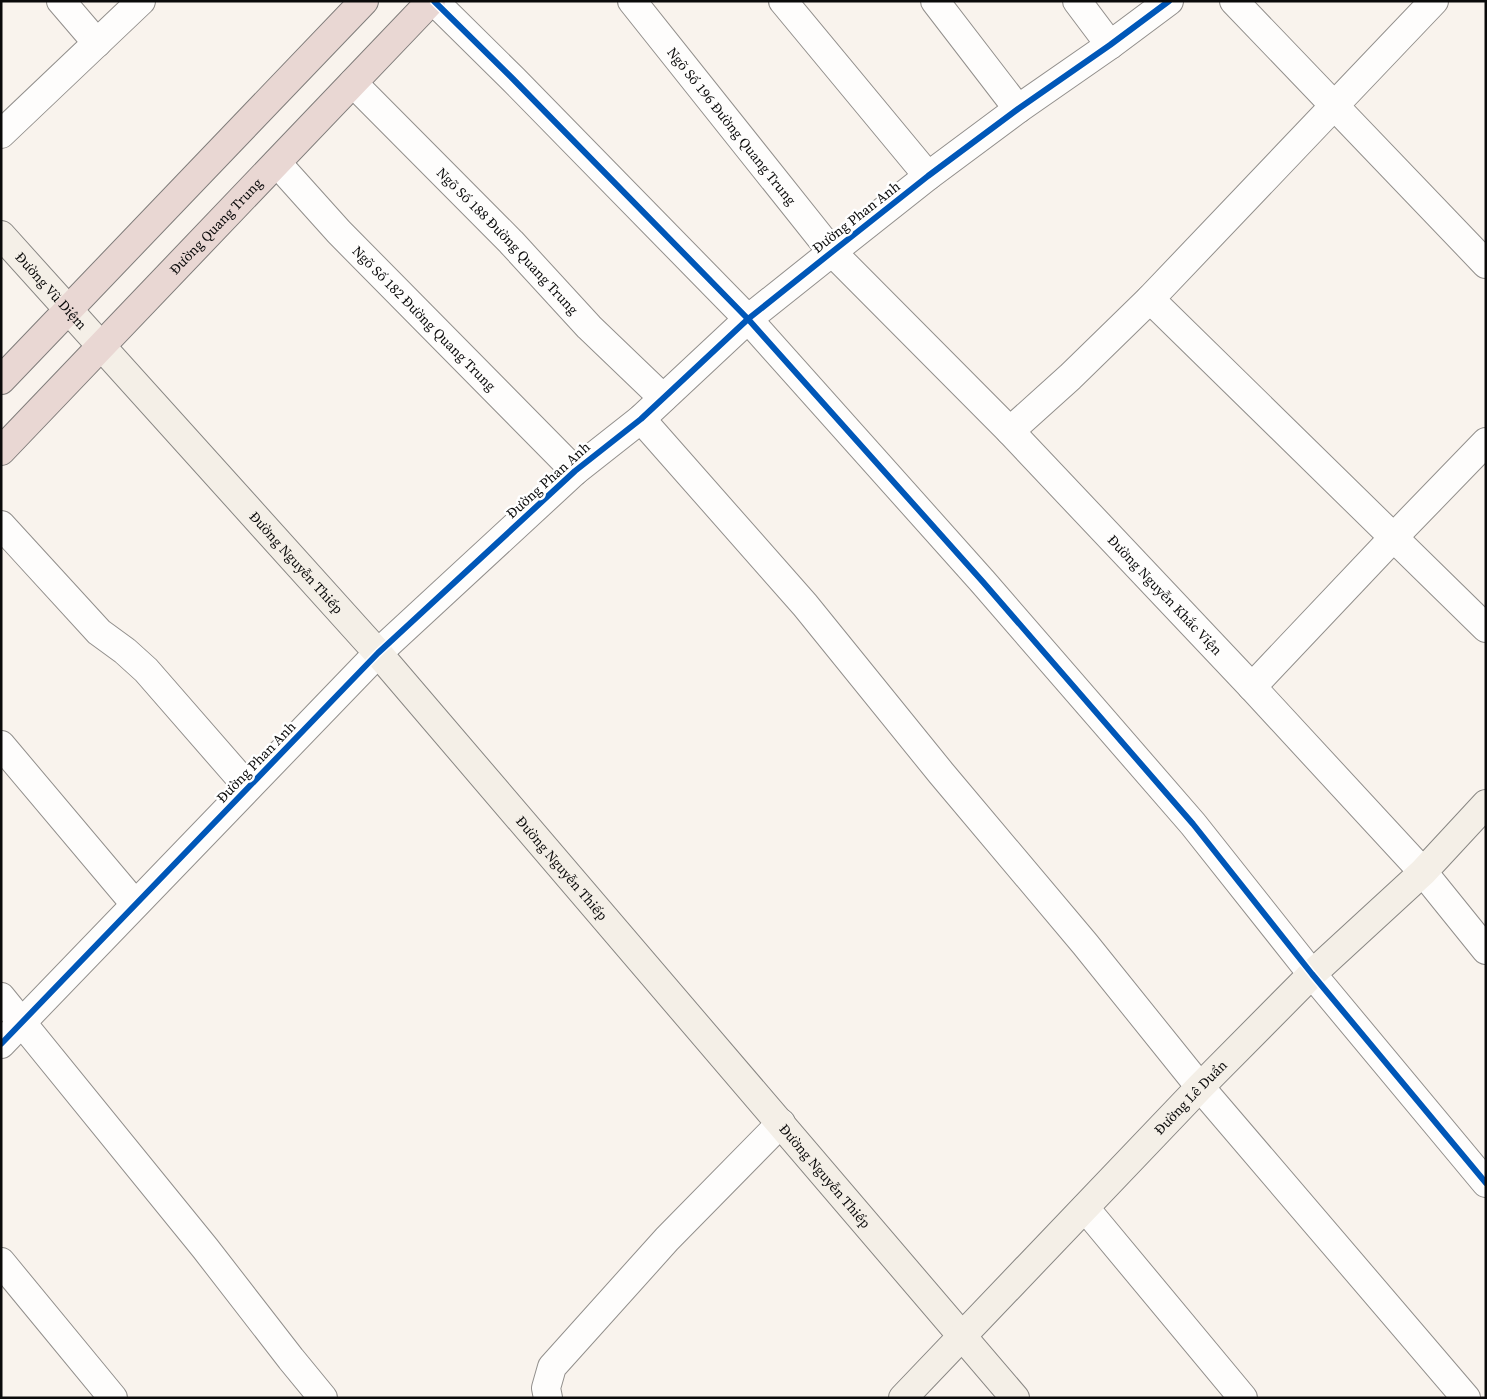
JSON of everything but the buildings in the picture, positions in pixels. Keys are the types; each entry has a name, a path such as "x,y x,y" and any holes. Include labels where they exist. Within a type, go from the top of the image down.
{"highway":[{"path":"1,380 364,1"},
{"name":"Đường Quang Trung","path":"1,451 433,1"}],"street":[{"path":"61,1 96,43"},
{"path":"1,134 141,1"},
{"path":"433,1 513,79 748,319 982,582 1193,824 1312,974 1486,1183"},
{"name":"Ngõ Số 196 Đường Quang Trung","path":"632,1 832,252"},
{"path":"783,1 928,176"},
{"path":"935,1 1018,109"},
{"path":"1078,1 1110,45"},
{"name":"Đường Phan Anh","path":"1,1044 378,653 574,471 641,419 748,319 928,176 1169,1"},
{"path":"1234,1 1486,264"},
{"path":"1010,430 1070,377 1150,299 1434,1"},
{"name":"Ngõ Số 188 Đường Quang Trung","path":"354,83 511,242 589,327 663,398"},
{"name":"Ngõ Số 182 Đường Quang Trung","path":"277,163 339,232 574,471"},
{"name":"Đường Vũ Diệm","path":"1,235 102,347"},
{"name":"Đường Nguyễn Khắc Viện","path":"832,252 1010,430 1252,687 1423,872 1486,950"},
{"path":"1150,299 1486,628"},
{"name":"Đường Nguyễn Thiếp","path":"102,347 378,653 1015,1398"},
{"path":"641,419 806,605 941,773 1085,944 1200,1087 1466,1398"},
{"path":"1252,687 1392,538 1486,442"},
{"path":"1,525 99,632 125,651 146,670 248,787"},
{"path":"1,745 135,904"},
{"name":"Đường Lê Duẩn","path":"903,1398 1200,1087 1312,974 1423,872 1486,804"},
{"path":"1,997 205,1248 323,1398"},
{"path":"548,1398 546,1388 552,1366 667,1239 781,1123"},
{"path":"1085,1208 1243,1398"},
{"path":"1,1262 113,1398"}],"cycle path":[{"path":"434,1 748,319 983,582 1193,824 1312,974 1486,1183"},
{"path":"1,1044 378,653 575,471 641,419 748,319 928,176 1169,1"}]}
